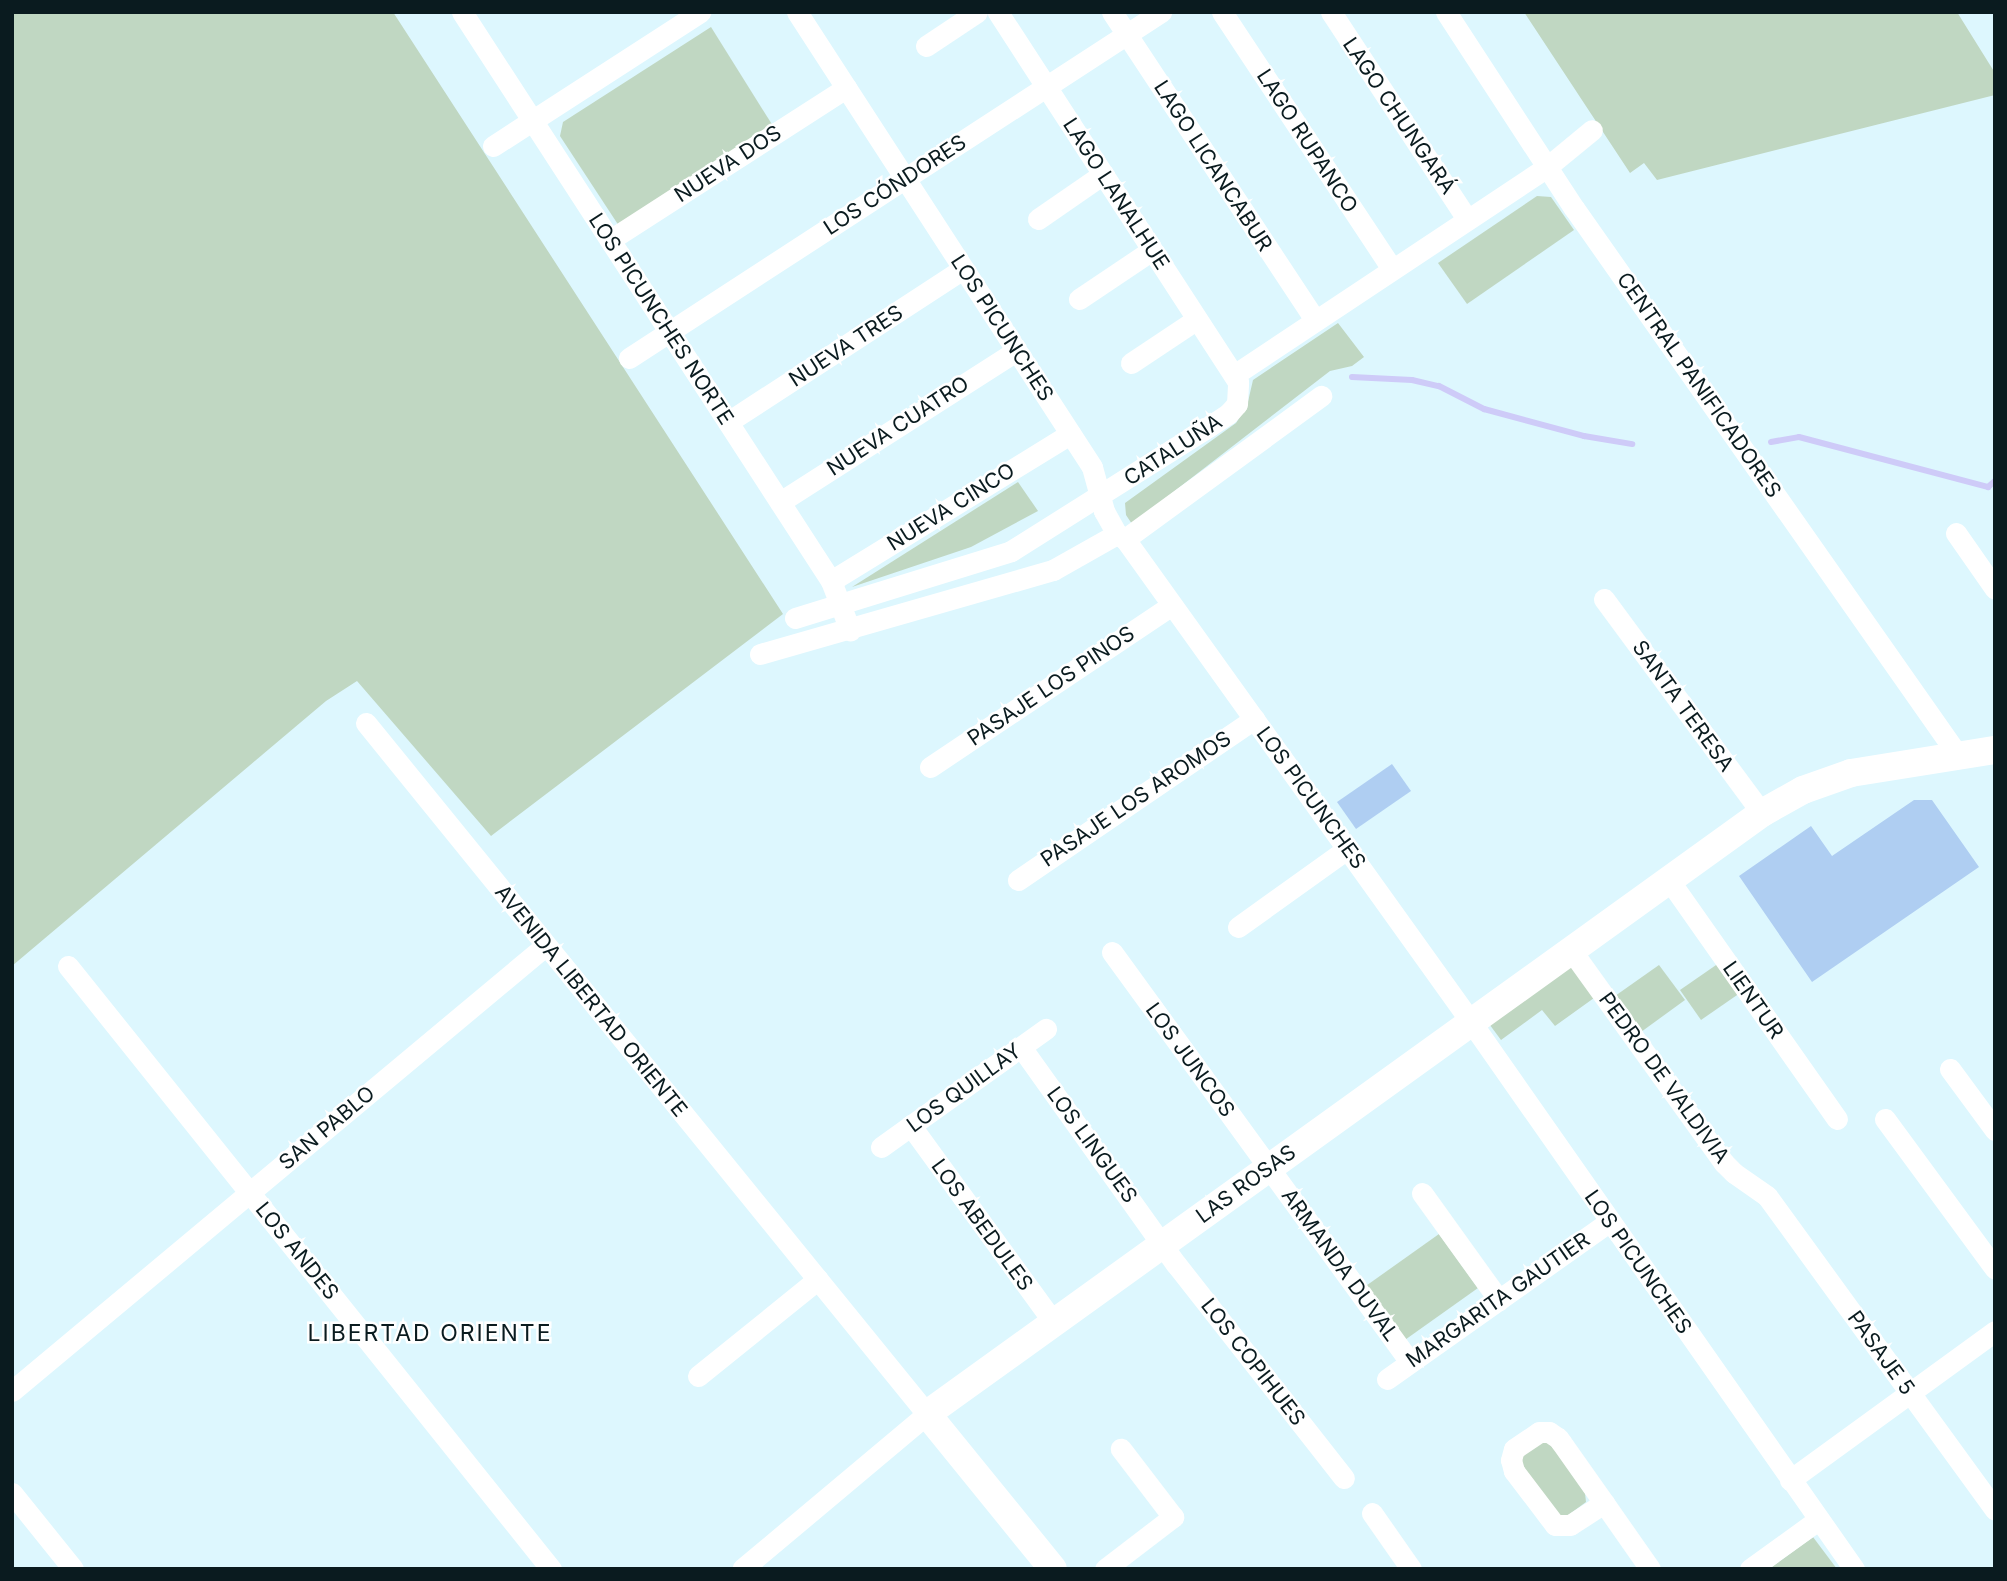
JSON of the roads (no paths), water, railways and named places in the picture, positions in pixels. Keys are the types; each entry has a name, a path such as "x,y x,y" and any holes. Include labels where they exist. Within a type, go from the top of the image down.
{"main road":[{"name":"LAS ROSAS","path":"927,1414 1762,813 1803,790 1851,772 1995,750"},
{"name":"AVENIDA LIBERTAD ORIENTE","path":"927,1414 1041,1564"}],"street":[{"path":"493,146 700,12"},
{"name":"LOS PICUNCHES","path":"797,12 1092,467 1107,519 1172,605 1471,1022 1854,1569"},
{"path":"926,46 977,12"},
{"name":"LAGO LANALHUE","path":"998,12 1234,375"},
{"name":"LAGO LICANCABUR","path":"1112,12 1315,320"},
{"name":"LOS CÓNDORES","path":"629,358 1161,12"},
{"name":"LAGO RUPANCO","path":"1222,12 1392,269"},
{"name":"LAGO CHUNGARÁ","path":"1331,12 1467,219"},
{"name":"CENTRAL PANIFICADORES","path":"1446,12 1547,166 1957,754"},
{"name":"LOS PICUNCHES NORTE","path":"472,16 532,120 831,581 850,630"},
{"name":"NUEVA DOS","path":"610,240 846,88"},
{"path":"1234,375 1547,166 1592,130"},
{"path":"1038,219 1103,174"},
{"path":"1079,299 1152,250"},
{"name":"NUEVA TRES","path":"728,422 963,269"},
{"path":"1131,363 1197,319"},
{"name":"NUEVA CUATRO","path":"780,502 1016,351"},
{"name":"CATALUÑA","path":"794,618 1011,551 1101,497 1228,414 1237,404 1239,392 1234,375"},
{"path":"760,654 1053,570 1121,536 1321,396"},
{"name":"NUEVA CINCO","path":"831,581 1070,434"},
{"path":"1956,533 1995,589"},
{"name":"SANTA TERESA","path":"1604,599 1762,813"},
{"name":"PASAJE LOS PINOS","path":"930,767 1172,605"},
{"name":"PASAJE LOS AROMOS","path":"1018,880 1254,719"},
{"name":"AVENIDA LIBERTAD ORIENTE","path":"366,723 927,1414"},
{"path":"1238,927 1347,849"},
{"name":"LIENTUR","path":"1669,880 1837,1119"},
{"name":"SAN PABLO","path":"12,1391 545,946"},
{"name":"PEDRO DE VALDIVIA","path":"1571,950 1724,1163 1767,1196"},
{"name":"LOS JUNCOS","path":"1112,952 1269,1168"},
{"name":"LOS ANDES","path":"68,966 551,1569"},
{"name":"LOS QUILLAY","path":"881,1147 1046,1029"},
{"name":"LOS LINGUES","path":"1021,1047 1163,1244"},
{"path":"1950,1069 1995,1130"},
{"path":"1885,1119 1995,1269"},
{"name":"LOS ABEDULES","path":"911,1126 1054,1323"},
{"name":"ARMANDA DUVAL","path":"1269,1168 1410,1362"},
{"path":"1422,1193 1499,1300"},
{"name":"PASAJE 5","path":"1767,1196 1995,1510"},
{"name":"MARGARITA GAUTIER","path":"1387,1379 1610,1221"},
{"name":"LOS COPIHUES","path":"1163,1244 1344,1478"},
{"path":"698,1376 818,1279"},
{"path":"1790,1480 1995,1331"},
{"name":"LAS ROSAS","path":"741,1569 927,1414"},
{"path":"1604,1503 1570,1525 1555,1525 1514,1471 1511,1460 1514,1449 1533,1434 1544,1431 1554,1434 1604,1503 1650,1569"},
{"path":"1105,1569 1173,1517 1121,1449"},
{"path":"12,1493 73,1569"},
{"path":"1373,1513 1411,1569"},
{"path":"1750,1569 1818,1520"}],"waterway":[{"path":"1352,377 1412,380 1439,386 1484,409 1584,436 1632,444"},
{"path":"1771,442 1799,437 1988,487 1995,481"}],"district":[{"name":"LIBERTAD ORIENTE","path":"430,1333"}]}
